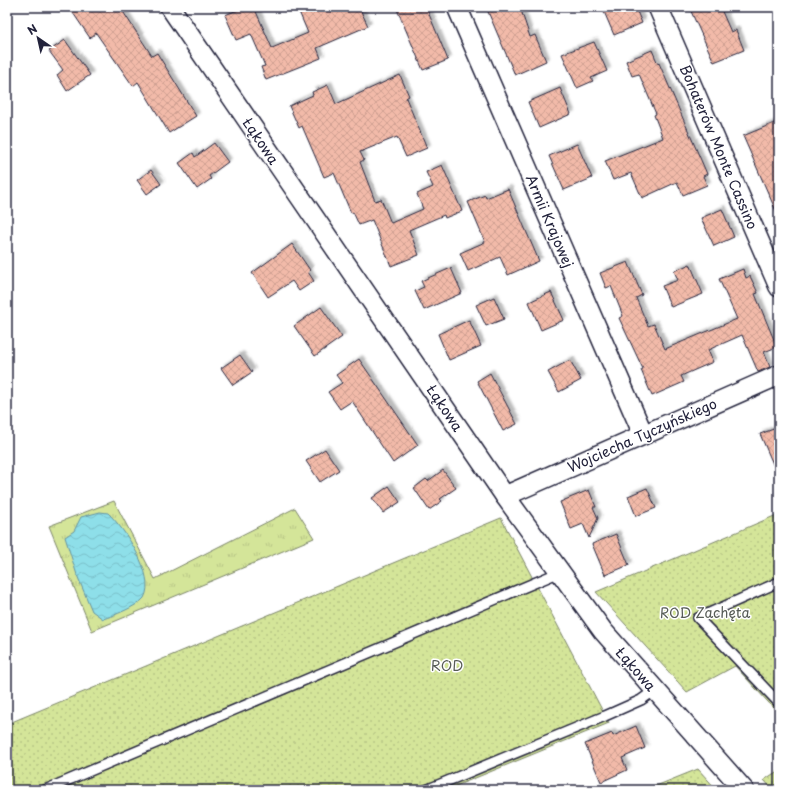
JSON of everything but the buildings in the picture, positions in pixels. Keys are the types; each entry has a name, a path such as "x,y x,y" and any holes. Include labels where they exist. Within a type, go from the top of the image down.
{"street":[{"name":"Łąkowa","path":"170,7 505,496 560,572 604,632 744,790"},
{"name":"Armii Krajowej","path":"457,7 643,434"},
{"name":"Bohaterów Monte Cassino","path":"658,7 779,287"},
{"name":"Wojciecha Tyczyńskiego","path":"505,496 779,375"}],"lane":[{"path":"45,790 560,572"},
{"path":"778,707 698,618 779,582"},
{"path":"426,790 605,716 641,700 655,690"}],"green space":[{"path":"114,501 155,579 295,508 314,538 92,631 49,526"},
{"name":"ROD Zachęta","path":"779,514 779,714 735,666 687,692 596,592"},
{"name":"ROD","path":"501,518 609,723 446,790 7,790 7,724"},
{"path":"698,769 717,790 646,790"},
{"path":"779,770 779,790 773,790 764,780"}],"water":[{"path":"100,512 108,513 130,541 143,565 147,589 144,598 141,601 119,613 103,619 92,611 77,575 65,537 74,531 81,517"}]}
